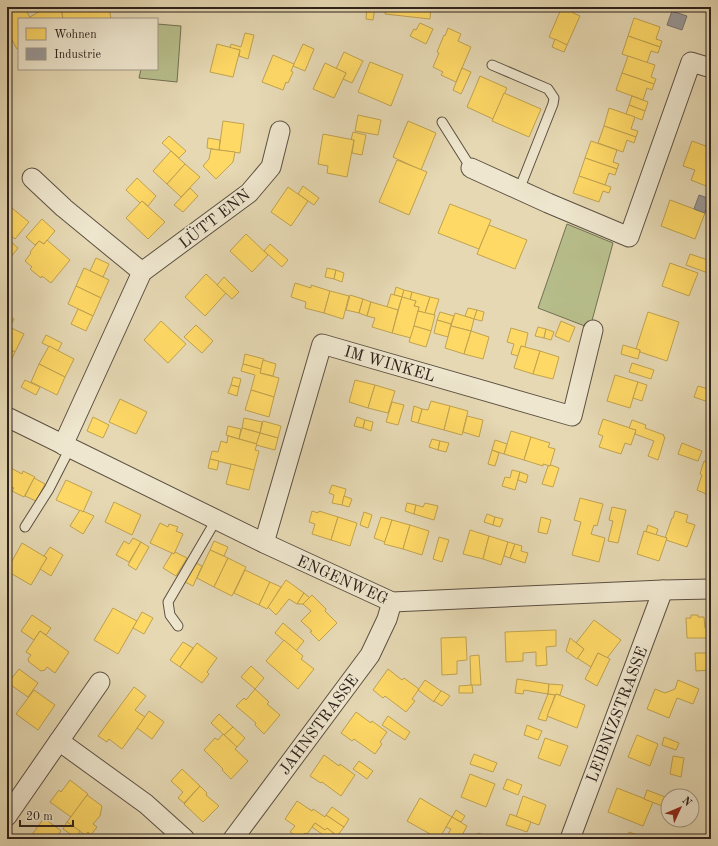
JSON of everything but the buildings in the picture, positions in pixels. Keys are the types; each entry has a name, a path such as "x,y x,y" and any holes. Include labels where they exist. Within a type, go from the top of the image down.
{"street":[{"path":"471,168 629,237 691,62 711,68"},
{"name":"LÜTT ENN","path":"66,447 142,272 249,193 271,167 280,131"},
{"path":"32,178 64,208 142,272"},
{"name":"IM WINKEL","path":"264,543 322,344 572,416 593,330"},
{"name":"ENGENWEG","path":"7,417 216,520 392,602 711,589"},
{"name":"LEIBNIZSTRASSE","path":"570,839 663,590"},
{"name":"JAHNSTRASSE","path":"233,839 370,655 387,619 392,602"},
{"path":"7,816 100,682"},
{"path":"59,741 146,804 185,839"}],"lane":[{"path":"492,65 548,89 554,98 519,190"},
{"path":"442,122 471,168"},
{"path":"25,527 49,489 66,447"},
{"path":"178,626 170,614 168,602 216,520"}],"green space":[{"path":"158,24 181,26 177,82 139,78 141,70 158,70"},
{"path":"567,224 613,243 590,328 538,308"}]}
